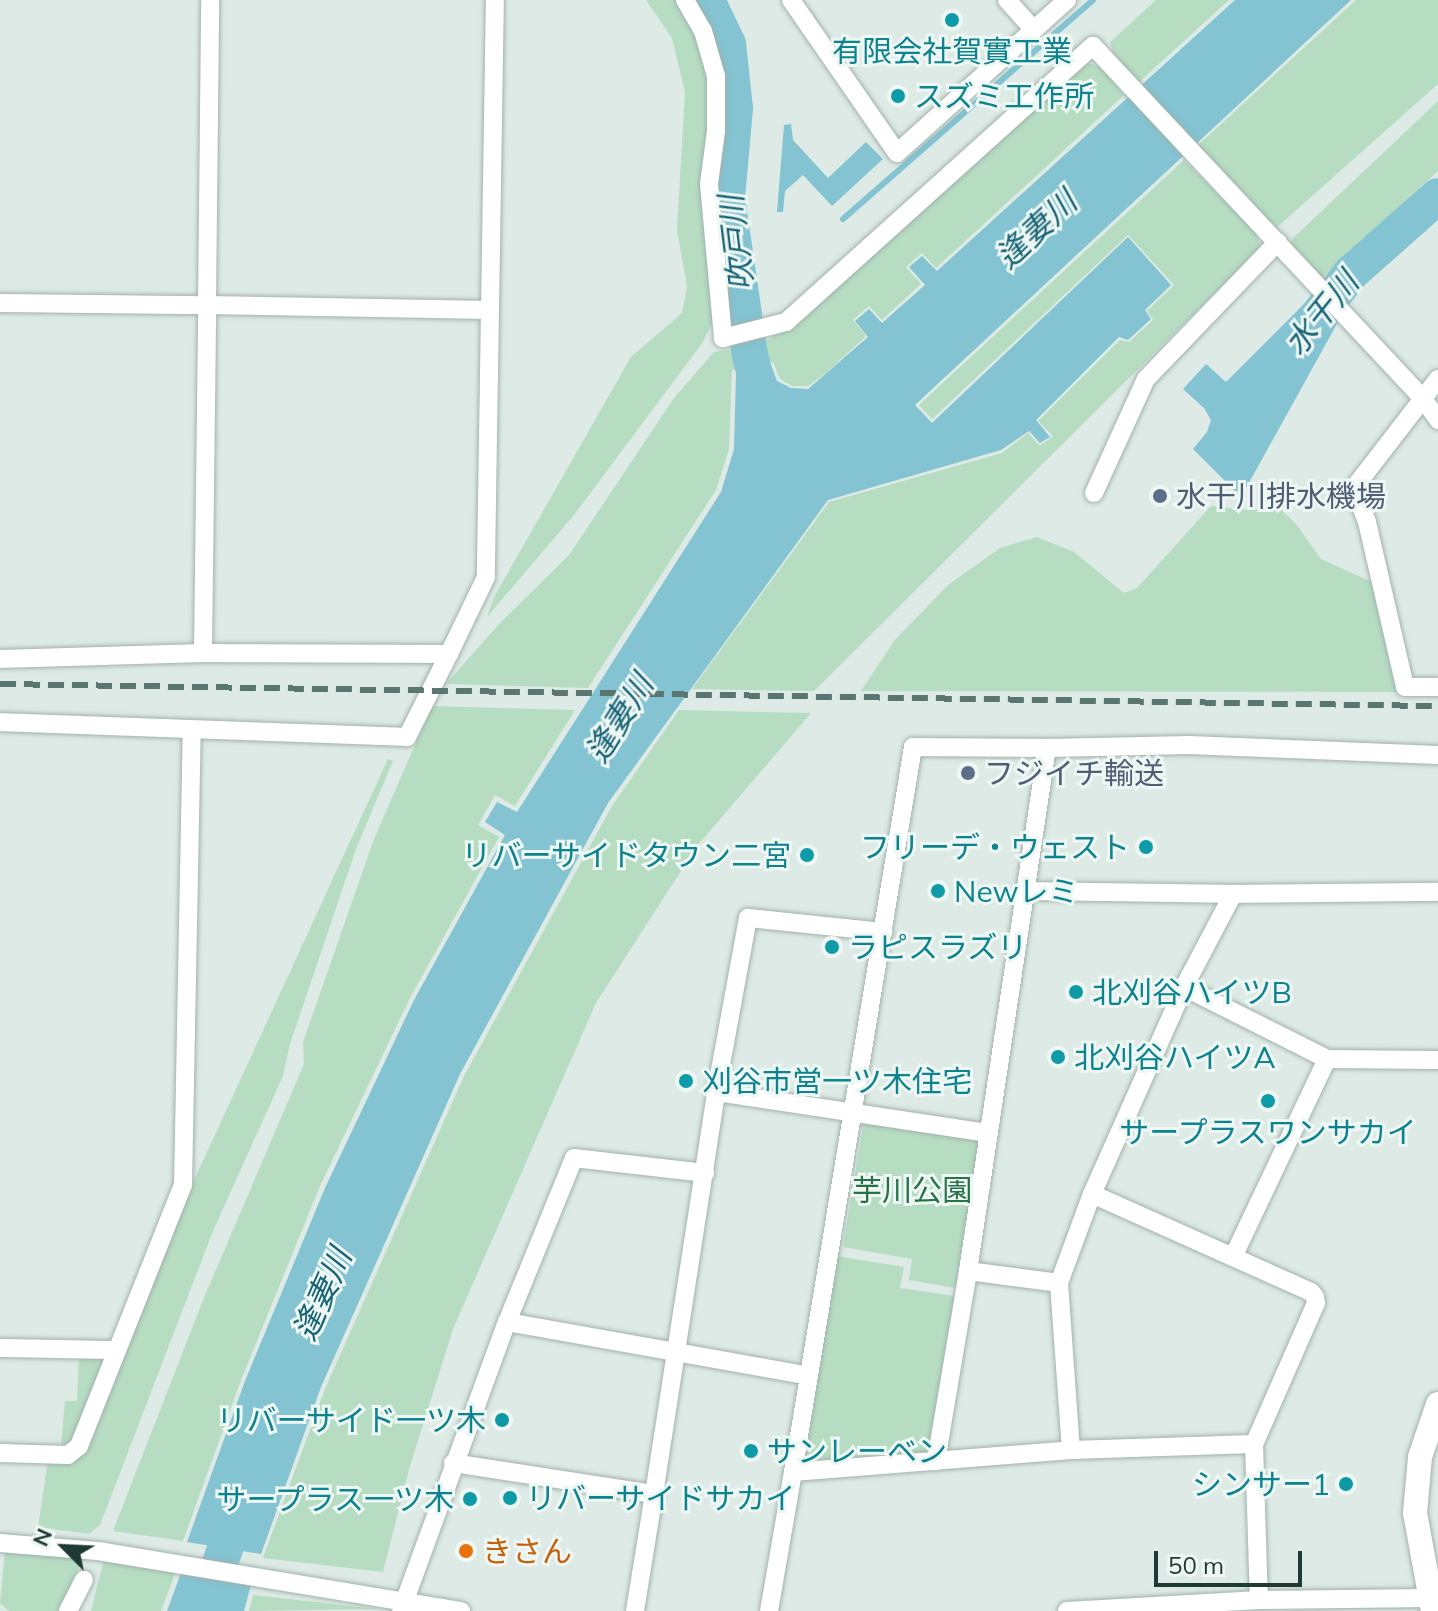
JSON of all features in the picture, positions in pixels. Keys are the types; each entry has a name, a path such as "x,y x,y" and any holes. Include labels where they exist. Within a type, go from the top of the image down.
{"street":[{"path":"203,653 210,0"},
{"path":"0,722 192,732 407,737 486,577 495,0"},
{"path":"685,0 703,31 716,76 716,131 709,184 723,338 766,330 786,322 1093,46 1423,399 1438,420"},
{"path":"1007,0 1034,30"},
{"path":"796,2 897,153 1067,0"},
{"path":"1094,493 1146,379 1278,242"},
{"path":"0,303 490,310"},
{"path":"1438,379 1354,488 1367,522 1405,687 1438,687"},
{"path":"0,659 203,653 449,654"},
{"path":"0,1453 68,1455 79,1446 183,1185 192,732"},
{"path":"769,1611 913,747 1189,745 1438,755"},
{"path":"936,1461 1028,891 1047,748"},
{"path":"1028,891 1233,894 1438,892"},
{"path":"1071,1450 1059,1283 1092,1194 1184,987 1233,894"},
{"path":"635,1611 716,1092 748,918 883,932"},
{"path":"1184,987 1327,1059 1438,1060"},
{"path":"1233,1257 1327,1059"},
{"path":"716,1092 988,1133"},
{"path":"403,1608 453,1463 574,1158 705,1173"},
{"path":"1092,1194 1311,1292 1316,1303 1254,1444 1259,1600"},
{"path":"968,1271 1059,1283"},
{"path":"507,1322 677,1355 806,1375"},
{"path":"0,1348 115,1350"},
{"path":"1067,1611 1259,1600 1433,1602 1415,1513 1420,1457 1438,1404"},
{"path":"793,1472 1071,1450 1254,1444"},
{"path":"453,1463 654,1494"},
{"path":"0,1543 98,1551 403,1608 461,1611"},
{"path":"68,1611 84,1580"}],"green space":[{"path":"646,0 680,0 698,32 711,77 714,319 703,342 574,515 487,617 494,597 631,357 682,313 687,287 677,230 685,92 672,38"},
{"path":"1156,0 1229,0 1139,82 1114,56 1110,42"},
{"path":"1356,0 1438,0 1438,84 1275,229 1196,147"},
{"path":"1086,62 1100,67 1124,95 936,268 922,253 906,267 921,284 882,320 869,306 853,320 866,336 826,373 808,386 792,386 780,379 773,362 765,365 763,343 790,327"},
{"path":"1438,101 1438,171 1322,278 1291,249 1291,240"},
{"path":"1184,160 1255,232 1261,247 814,691 692,689 829,502 1002,453 1028,433 1040,446 1053,436 1038,421 1120,340 1129,342 1153,320 1147,311 1174,285 1128,235 932,419 919,405"},
{"path":"735,349 739,369 732,370 729,449 716,490 588,688 446,684 499,624 569,555 674,398 714,352"},
{"path":"1211,506 1248,510 1278,507 1296,524 1321,559 1374,583 1400,692 861,691 894,641 948,585 1000,548 1037,537 1074,552 1124,593 1137,588"},
{"path":"432,706 575,710 515,806 495,795 478,825 499,837 410,998 320,1186 241,1380 183,1541 113,1531 203,1300 304,1064 303,1042 374,839"},
{"path":"679,710 811,713 697,846 596,1003 453,1329 410,1466 383,1572 263,1558 325,1389 464,1076 612,806"},
{"path":"388,759 393,761 356,849 290,1044 283,1076 213,1231 100,1525 89,1534 38,1527 48,1460 71,1463 83,1454 190,1189"},
{"name":"芋川公園","path":"865,1115 981,1132 955,1288 909,1280 912,1259 843,1247"},
{"path":"837,1256 904,1267 900,1288 955,1296 928,1452 805,1461"},
{"path":"79,1355 107,1355 75,1445 61,1444 65,1401 77,1401"},
{"path":"5,1550 86,1554 57,1611 9,1611 0,1603"},
{"path":"104,1559 176,1571 161,1611 91,1611"},
{"path":"253,1595 377,1609 249,1611"}],"water":[{"path":"1235,0 1351,0 915,405 932,423 1128,237 1171,285 1145,310 1151,319 1128,340 1119,337 1036,420 1050,437 1040,443 1029,431 1001,450 828,500 608,803 460,1074 321,1387 261,1554 187,1542 245,1381 325,1188 414,1000 505,835 485,822 497,802 517,812 721,492 734,449 736,374 744,372 740,349 760,344 763,367 771,365 777,381 791,388 808,389 868,337 855,321 869,309 882,323 925,285 909,267 922,256 937,271"},
{"path":"791,124 793,140 828,178 866,142 883,159 832,206 803,175 785,191 783,212 777,212 784,125"},
{"path":"1313,295 1338,322 1241,497 1193,449 1207,432 1211,420 1204,408 1183,389 1206,364 1226,382"},
{"path":"182,1570 252,1581 244,1611 167,1611"}],"waterway":[{"name":"吹戸川","path":"707,0 728,44 735,108 727,198 750,355 760,396"},
{"path":"843,219 1093,0"},
{"name":"水干川","path":"1305,332 1351,273 1438,196"},
{"name":"逢妻川","path":"204,1611 241,1501"}],"railway":[{"path":"0,684 1438,706"}],"place":[{"name":"有限会社賀實工業","path":"952,20"},
{"name":"スズミ工作所","path":"898,96"},
{"name":"水干川排水機場","path":"1160,496"},
{"name":"フジイチ輸送","path":"968,773"},
{"name":"フリーデ・ウェスト","path":"1146,847"},
{"name":"リバーサイドタウン二宮","path":"807,855"},
{"name":"Newレミ","path":"938,891"},
{"name":"ラピスラズリ","path":"832,947"},
{"name":"北刈谷ハイツB","path":"1076,992"},
{"name":"北刈谷ハイツA","path":"1058,1057"},
{"name":"刈谷市営一ツ木住宅","path":"686,1081"},
{"name":"サープラスワンサカイ","path":"1268,1101"},
{"name":"リバーサイド一ツ木","path":"502,1420"},
{"name":"サンレーベン","path":"751,1451"},
{"name":"シンサー1","path":"1346,1484"},
{"name":"リバーサイドサカイ","path":"510,1498"},
{"name":"サープラス一ツ木","path":"470,1499"},
{"name":"きさん","path":"466,1551"}]}
